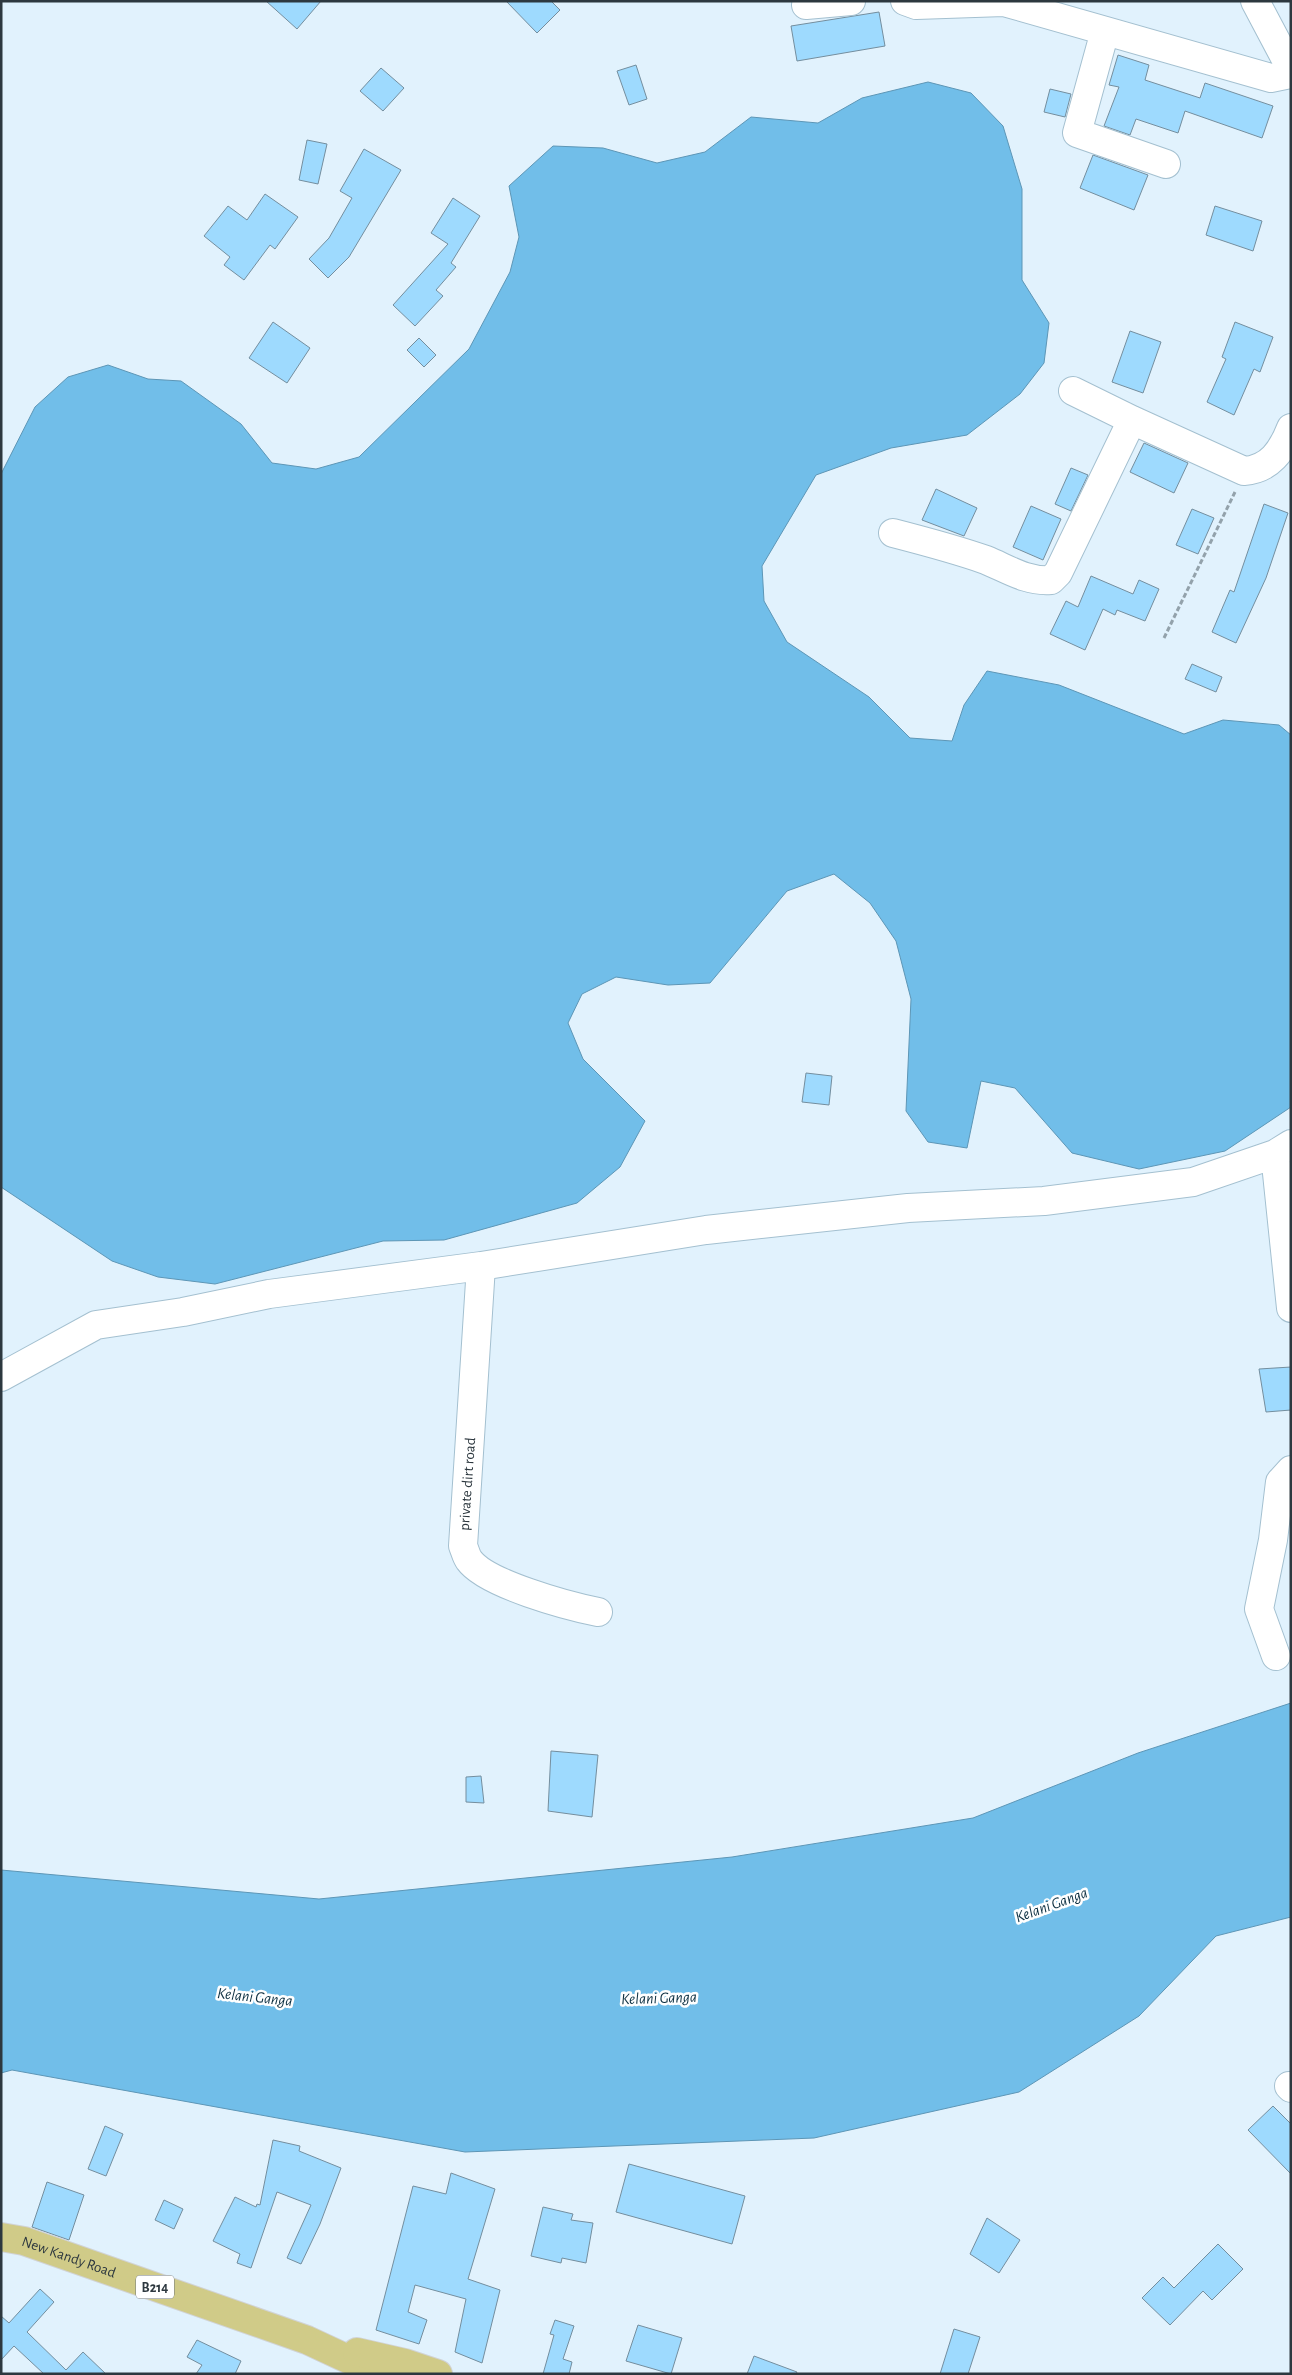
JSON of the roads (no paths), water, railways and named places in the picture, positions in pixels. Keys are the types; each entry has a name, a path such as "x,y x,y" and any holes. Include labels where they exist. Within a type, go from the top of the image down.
{"main road":[{"name":"New Kandy Road","path":"1,2237 24,2241 307,2340 404,2368 438,2374"},
{"name":"New Kandy Road","path":"307,2340 380,2374"}],"street":[{"path":"806,5 851,1"},
{"path":"906,1 916,5 1004,2 1271,78 1291,74"},
{"path":"1255,1 1291,69"},
{"path":"1105,31 1078,132 1166,164"},
{"path":"1073,391 1132,420 1244,470 1257,470 1270,462 1284,444 1291,428"},
{"path":"893,533 986,560 1025,577 1040,581 1051,580 1058,573 1132,420"},
{"path":"1,1378 96,1325 183,1312 269,1294 481,1266 706,1230 908,1208 1044,1202 1193,1182 1283,1149 1291,1308"},
{"name":"private dirt road","path":"481,1266 463,1546 469,1560 488,1575 559,1604 598,1612"},
{"path":"1276,1656 1259,1609 1273,1540 1280,1482 1291,1470"}],"water":[{"path":"928,82 971,93 1003,126 1022,189 1022,280 1049,323 1044,363 1020,394 967,435 891,448 816,475 762,566 764,601 787,642 869,697 910,738 952,741 964,705 987,671 1059,685 1184,734 1223,720 1279,725 1291,735 1291,1107 1225,1151 1139,1169 1072,1153 1015,1088 981,1081 967,1148 928,1142 906,1111 911,999 896,941 870,903 834,874 787,891 710,983 668,985 616,977 582,994 568,1023 583,1059 645,1121 620,1167 577,1203 444,1240 383,1241 215,1284 158,1277 112,1261 1,1187 1,474 35,407 68,377 108,365 148,379 181,381 241,424 272,463 316,469 359,457 469,349 510,272 519,237 509,186 553,146 603,148 657,163 705,152 751,117 818,123 862,98"},
{"name":"Kelani Ganga","path":"1291,1703 1291,1917 1216,1936 1139,2016 1019,2092 814,2138 465,2152 12,2070 1,2073 1,1870 319,1899 732,1857 973,1818 1138,1753"}]}
